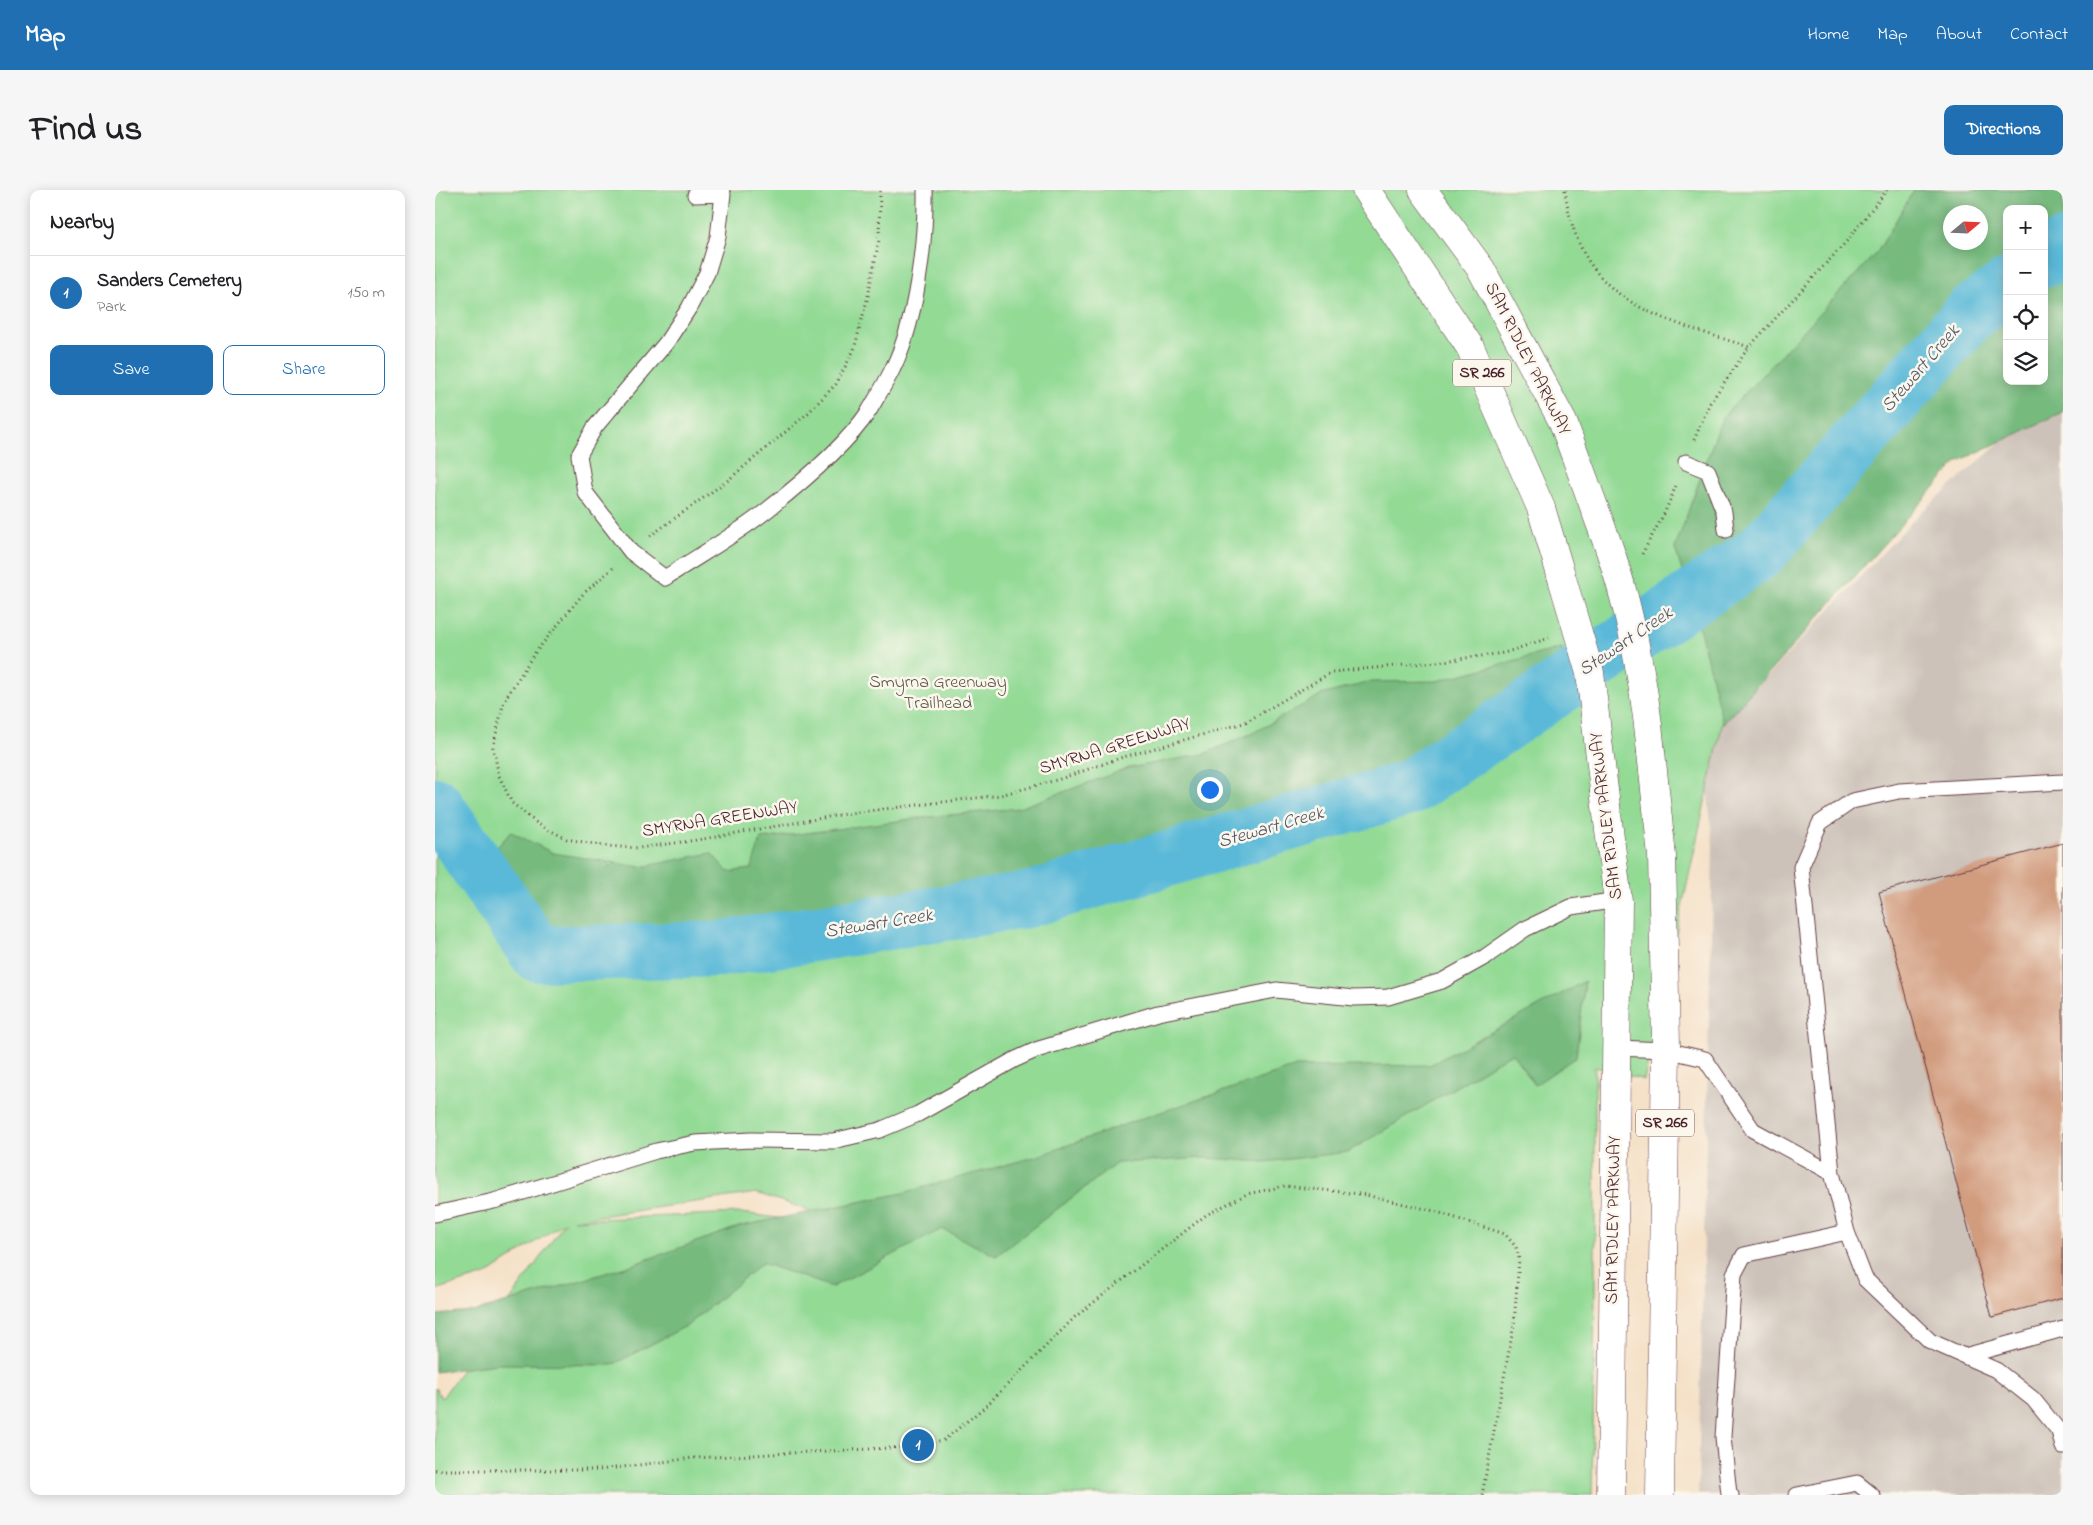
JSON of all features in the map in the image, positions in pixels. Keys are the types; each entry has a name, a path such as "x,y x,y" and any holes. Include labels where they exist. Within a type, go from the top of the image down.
{"main road":[{"name":"SAM RIDLEY PARKWAY","path":"1367,190 1470,346 1541,508 1590,673 1618,900 1611,1495"},
{"name":"SAM RIDLEY PARKWAY","path":"1423,190 1481,269 1563,422 1617,570 1647,706 1662,856 1666,1050 1660,1495"}],"lane":[{"path":"695,195 723,194 717,237 707,273 689,308 667,342 595,427 579,455 585,492 631,552 665,578 765,512 805,479 841,444 868,412 894,367 907,329 921,266 925,190"},
{"path":"1686,462 1708,472 1724,512 1726,530"},
{"path":"2063,782 1899,792 1852,801 1820,823 1801,867 1832,1172 1847,1232 1865,1279 1930,1341 1996,1370 2033,1399 2059,1432 2063,1447"},
{"path":"435,1214 495,1201 655,1151 695,1143 751,1140 833,1141 880,1130 918,1114 1014,1060 1036,1050 1158,1013 1277,990 1354,998 1388,996 1442,981 1485,957 1525,929 1571,907 1618,900"},
{"path":"1616,1048 1666,1050 1705,1059 1753,1130 1832,1172"},
{"path":"1731,1495 1723,1437 1734,1274 1744,1255 1847,1232"},
{"path":"1965,1356 2063,1329"},
{"path":"1797,1495 1857,1484 1872,1495"}],"path":[{"name":"SMYRNA GREENWAY","path":"880,190 879,240 868,296 854,350 836,384 808,413 727,481 646,539 583,594 534,654 504,701 493,747 499,776 512,803 539,824 567,838 605,846 639,848 697,840 851,813 1001,795 1060,779 1120,758 1244,723 1331,672 1505,653 1555,636"},
{"path":"1565,190 1568,212 1577,241 1589,263 1603,282 1629,302 1665,319 1749,347 1846,242 1887,190"},
{"path":"435,1470 599,1470 693,1458 909,1447 944,1440 987,1406 1075,1316 1206,1215 1247,1194 1285,1186 1361,1194 1434,1211 1505,1234 1516,1247 1519,1268 1514,1324 1482,1495"}],"shaded area":[{"path":"2037,410 2063,411 2063,1495 1698,1495 1713,845 1703,745 1918,515"}],"green space":[{"name":"Smyrna Greenway Trailhead","path":"435,190 2063,190 2048,205 2003,205 2003,215 1988,235 1988,205 1943,205 1943,250 1977,250 1760,552 1644,1080 1595,1067 1595,1291 1592,1495 435,1495 435,1388 442,1398 565,1222 486,1275 435,1290","holes":["756,1193 874,1231 741,1213 573,1220"]},
{"path":"1914,190 2063,190 2063,412 1957,462 1723,724 1699,626 1675,548 1722,418 1878,251"},
{"path":"1562,648 1571,679 1409,788 1027,900 719,949 538,954 478,868 511,832 553,853 641,867 711,853 728,872 751,869 761,839 920,818 1019,808 1129,768 1204,754 1253,733 1321,695 1370,682 1437,681"},
{"path":"1585,981 1576,1057 1535,1085 1512,1053 1348,1152 1265,1162 1207,1158 1117,1163 996,1256 942,1229 832,1287 762,1263 688,1325 612,1365 498,1364 435,1372 435,1315 474,1312 626,1267 741,1226 903,1193 1038,1156 1143,1118 1296,1067 1430,1065"}],"building":[{"path":"2063,843 2063,1298 1992,1317 1879,892"}],"waterway":[{"name":"Stewart Creek","path":"2048,257 2063,247"},
{"name":"Stewart Creek","path":"435,805 538,954 719,949 1027,900 1409,788 1760,552 1971,313 2003,290"}],"place":[{"name":"Sanders Cemetery","path":"918,1445"}]}
